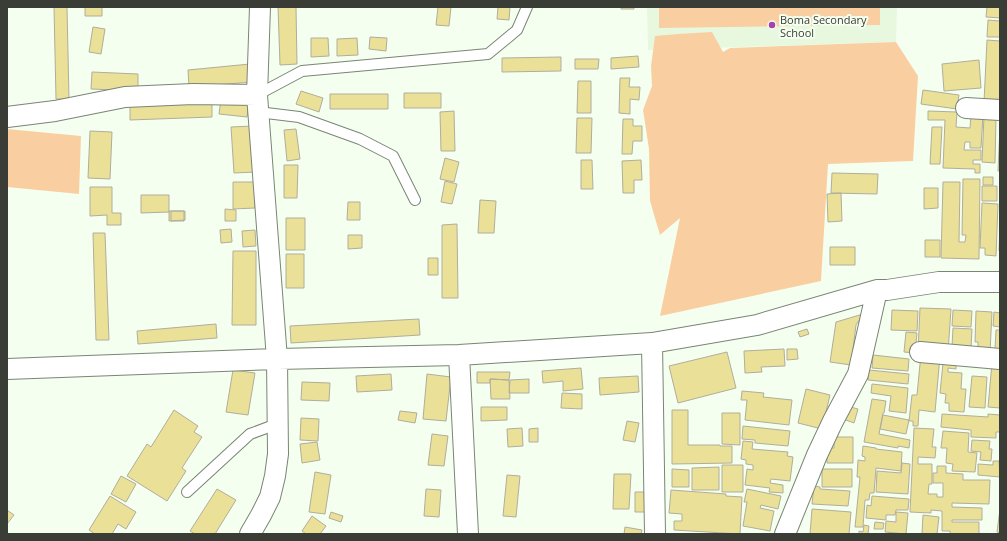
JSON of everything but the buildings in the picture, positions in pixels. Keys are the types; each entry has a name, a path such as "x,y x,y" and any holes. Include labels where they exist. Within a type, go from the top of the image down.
{"street":[{"path":"250,534 270,497 278,454 277,359 258,104 260,7"},
{"path":"7,117 55,111 125,97 193,94 258,104"},
{"path":"966,108 1000,110"},
{"path":"7,369 277,359 459,355 652,343 757,325 877,290 887,290 939,282 1000,282"},
{"path":"785,534 817,455 858,374 877,290"},
{"path":"652,343 655,534"},
{"path":"920,352 1000,359"},
{"path":"459,355 468,534"}],"lane":[{"path":"258,104 302,71 488,54 517,30 527,7"},
{"path":"258,104 360,139 393,156 414,200"},
{"path":"187,492 250,434 277,424"}],"shaded area":[{"name":"Boma Secondary School","path":"647,7 897,7 896,42 648,50"},
{"path":"659,7 880,7 880,25 659,28"},
{"path":"712,32 723,52 730,48 896,42 918,76 913,161 828,164 821,281 660,316 680,218 660,235 650,201 649,149 643,110 652,86 651,66 655,36"},
{"path":"7,129 81,136 79,194 7,187"}],"place":[{"name":"Boma Secondary School","path":"772,25"}]}
